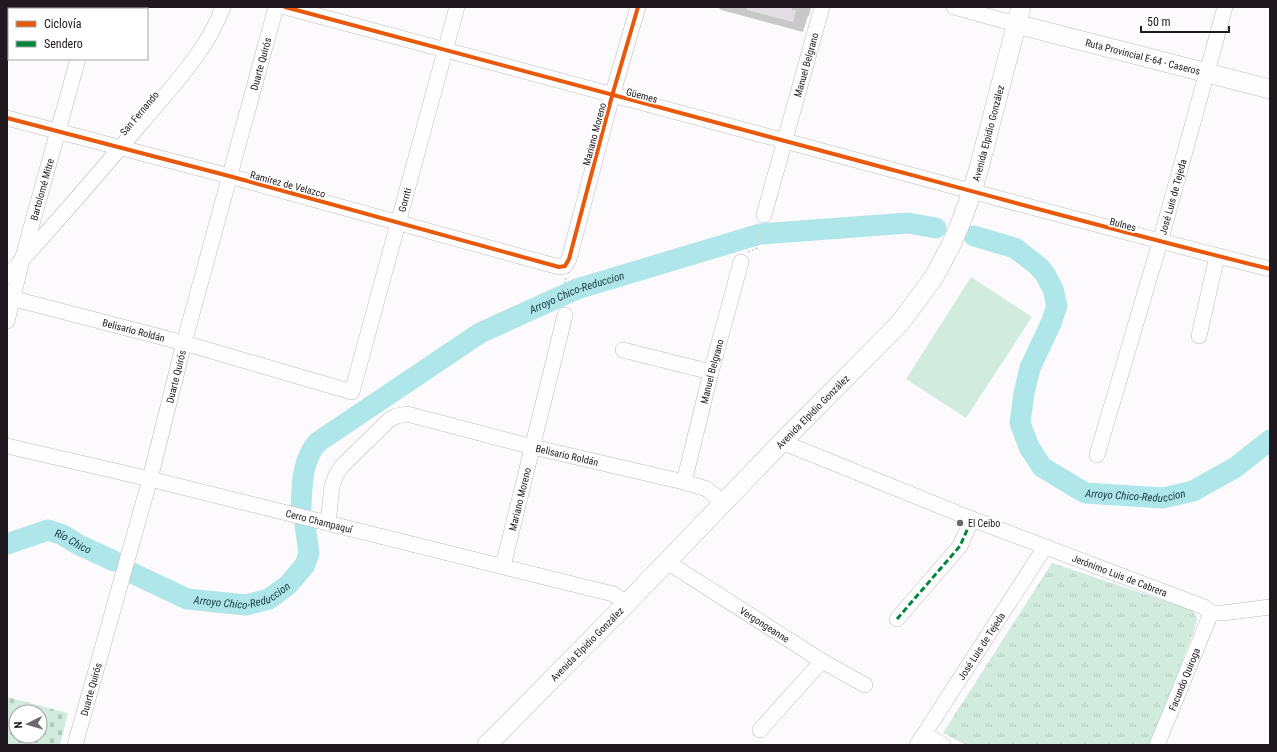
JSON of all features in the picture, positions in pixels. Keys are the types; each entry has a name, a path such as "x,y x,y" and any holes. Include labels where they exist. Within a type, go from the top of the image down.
{"main road":[{"name":"Ruta Provincial E-64 - Caseros","path":"1018,15 1207,73 1270,89"},
{"name":"Avenida Elpidio González","path":"487,745 900,323 917,301 934,276 952,243 972,192 1018,15"}],"street":[{"name":"San Fernando","path":"7,276 120,148 190,64 206,41 223,7"},
{"name":"Duarte Quirós","path":"75,745 150,479 184,343 276,7"},
{"name":"Güemes","path":"285,7 445,52 785,141 972,192"},
{"name":"Gorriti","path":"352,392 457,7"},
{"name":"Mariano Moreno","path":"566,270 612,96 638,7"},
{"name":"Manuel Belgrano","path":"764,221 822,7"},
{"path":"954,7 1018,15"},
{"name":"José Luis de Tejeda","path":"1097,454 1160,242 1225,7"},
{"name":"Bartolomé Mitre","path":"7,321 10,297 22,260 78,60"},
{"name":"Ramírez de Velazco","path":"7,118 229,176 566,270"},
{"name":"Bulnes","path":"972,192 1160,242 1270,269"},
{"name":"Manuel Belgrano","path":"684,482 711,372 745,256"},
{"path":"1199,336 1217,256"},
{"name":"Belisario Roldán","path":"10,297 184,343 352,392"},
{"name":"Mariano Moreno","path":"503,566 533,446 562,309"},
{"path":"623,350 711,372"},
{"name":"Belisario Roldán","path":"328,523 332,486 342,466 389,420 396,416 407,414 684,482 707,489 723,503"},
{"name":"Jerónimo Luis de Cabrera","path":"782,442 972,519 1204,607 1211,613"},
{"name":"Cerro Champaquí","path":"7,446 150,479 503,566 613,594 627,603"},
{"path":"897,619 960,546 972,519"},
{"name":"José Luis de Tejeda","path":"921,740 1045,547"},
{"name":"Vergongeanne","path":"666,562 822,661 865,685"},
{"path":"1211,613 1224,613 1270,607"},
{"name":"Facundo Quiroga","path":"1157,745 1211,613"},
{"path":"760,730 822,661"},
{"path":"921,740 943,745"}],"path":[{"path":"745,256 757,248 764,221"},
{"path":"562,309 566,270"}],"green space":[{"path":"971,277 1032,317 966,418 906,379"},
{"path":"1052,563 1192,610 1197,618 1195,628 1150,745 966,745 943,733"},
{"path":"7,697 34,704 8,704 8,744 48,744 48,708 68,713 60,745 7,745"}],"building":[{"path":"747,7 792,7 792,10 796,10 793,22 747,10"}],"waterway":[{"name":"Arroyo Chico-Reduccion","path":"301,507 306,464 318,442 480,333 577,289 760,234 908,223 936,228"},
{"name":"Arroyo Chico-Reduccion","path":"974,236 1015,248 1038,266 1045,274 1053,289 1057,306 1051,323 1030,368 1024,393 1020,423 1029,447 1042,467 1085,493 1163,498 1193,491 1236,467 1270,440"},
{"name":"Arroyo Chico-Reduccion","path":"132,573 187,599 246,605 269,599 288,585 305,565 309,553 305,525"},
{"name":"Río Chico","path":"7,544 48,530 63,535 79,545 114,561"}],"marked path":[{"path":"897,619 960,546 972,519"}],"cycle path":[{"path":"285,7 1027,206 1270,269"},
{"path":"7,118 229,176 559,267 565,266 569,259 612,96 638,7"}],"place":[{"name":"El Ceibo","path":"960,523"}]}
